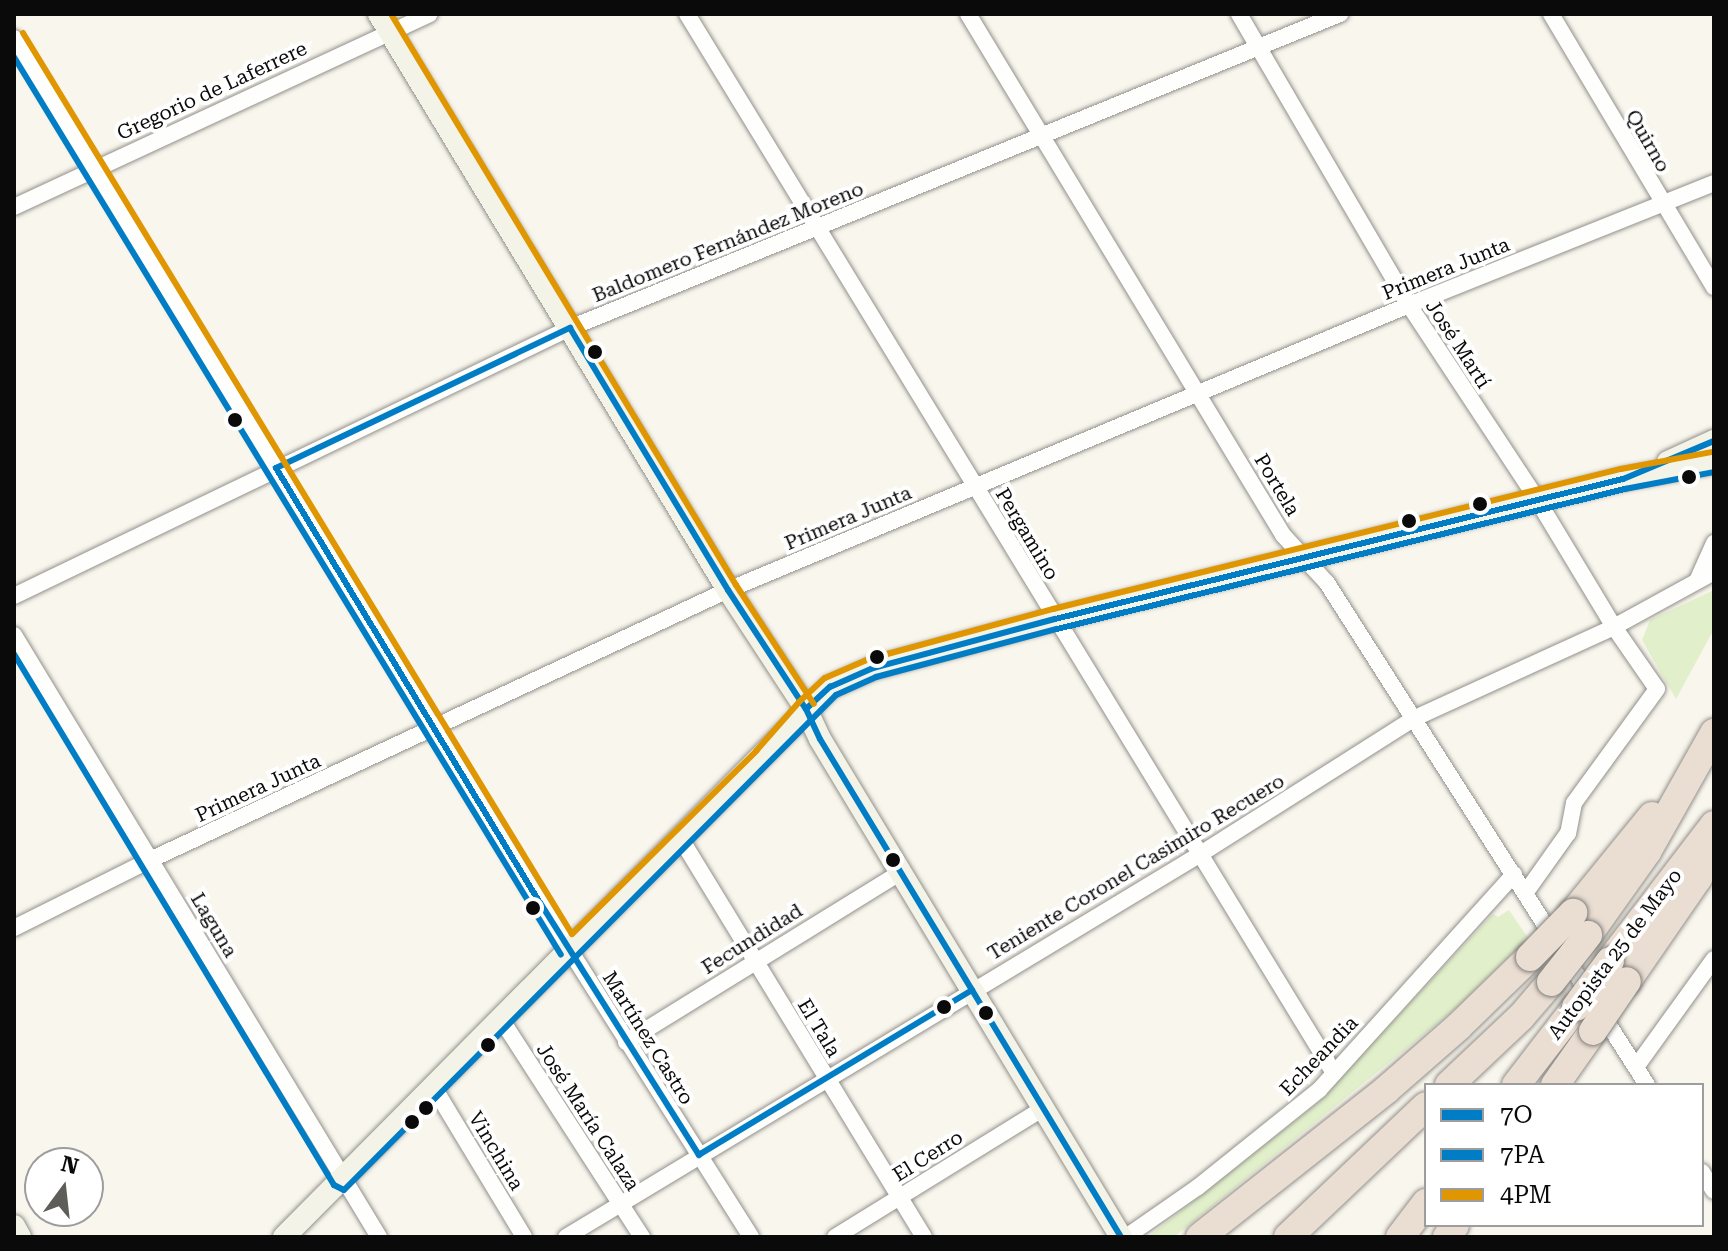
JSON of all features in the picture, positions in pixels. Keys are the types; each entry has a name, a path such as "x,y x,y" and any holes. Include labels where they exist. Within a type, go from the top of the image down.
{"highway":[{"name":"Autopista 25 de Mayo","path":"1451,1083 1521,1017 1551,982 1580,924 1647,852 1707,744"},
{"name":"Autopista 25 de Mayo","path":"1518,1083 1576,1007 1618,971 1714,825"},
{"path":"1556,1083 1593,1031 1618,971 1698,878 1714,848"},
{"path":"1200,1237 1386,1090 1459,1026 1530,957 1580,924"},
{"path":"1288,1237 1424,1108"},
{"path":"1400,1237 1424,1206"}],"main road":[{"path":"384,22 728,590 806,709 820,739 1042,1109 1124,1237"},
{"path":"1623,479 1714,441"},
{"path":"284,1237 830,687 873,668 1055,619 1623,479 1714,462"},
{"path":"14,1226 20,1237"}],"street":[{"name":"Gregorio de Laferrere","path":"14,207 384,22 429,14"},
{"name":"Pergamino","path":"687,14 1334,1073"},
{"name":"Portela","path":"968,14 1283,535 1327,583 1646,1083"},
{"name":"José Martí","path":"1239,14 1409,305 1538,501 1614,627 1657,689 1574,803 1568,833 1526,892"},
{"name":"Baldomero Fernández Moreno","path":"14,596 570,328 1340,14"},
{"name":"Quirno","path":"1551,14 1662,205 1714,287"},
{"name":"Martínez Castro","path":"14,38 433,729 626,1042 751,1237"},
{"name":"Primera Junta","path":"14,928 152,859 728,590 1409,305 1714,183"},
{"path":"1697,581 1714,543"},
{"name":"Teniente Coronel Casimiro Recuero","path":"566,1237 1199,855 1413,719 1614,627 1714,572"},
{"name":"Laguna","path":"14,635 379,1237"},
{"name":"El Tala","path":"681,839 924,1237"},
{"name":"Fecundidad","path":"626,1042 900,873"},
{"name":"Echeandia","path":"1124,1237 1280,1124 1334,1073 1514,874"},
{"path":"1636,1067 1714,959"},
{"name":"José María Calaza","path":"501,1019 642,1237"},
{"name":"Vinchina","path":"433,1086 524,1237"},
{"name":"El Cerro","path":"835,1237 1042,1109"}],"green space":[{"path":"1714,590 1714,629 1676,699 1642,640 1650,620"},
{"path":"1509,910 1528,938 1460,1005 1174,1237 1148,1237 1320,1101 1343,1069 1377,1038 1493,914 1498,917"}],"transit line":[{"name":"4PM","path":"391,14 736,585 814,704"},
{"name":"4PM","path":"23,33 572,934 756,751 799,702 825,678 869,659 1053,609 1621,469 1712,452"},
{"name":"7PA","path":"14,57 561,955"},
{"name":"7O","path":"570,328 728,590 806,709 820,739 972,990 699,1155 540,903 276,468 570,328"},
{"name":"7O","path":"806,709 830,687 873,668 1055,619 1623,479 1714,441"},
{"name":"7PA","path":"14,654 334,1185 344,1190 836,695 876,677 1057,629 1625,489 1714,472"},
{"name":"7O","path":"972,990 1121,1237"}]}
